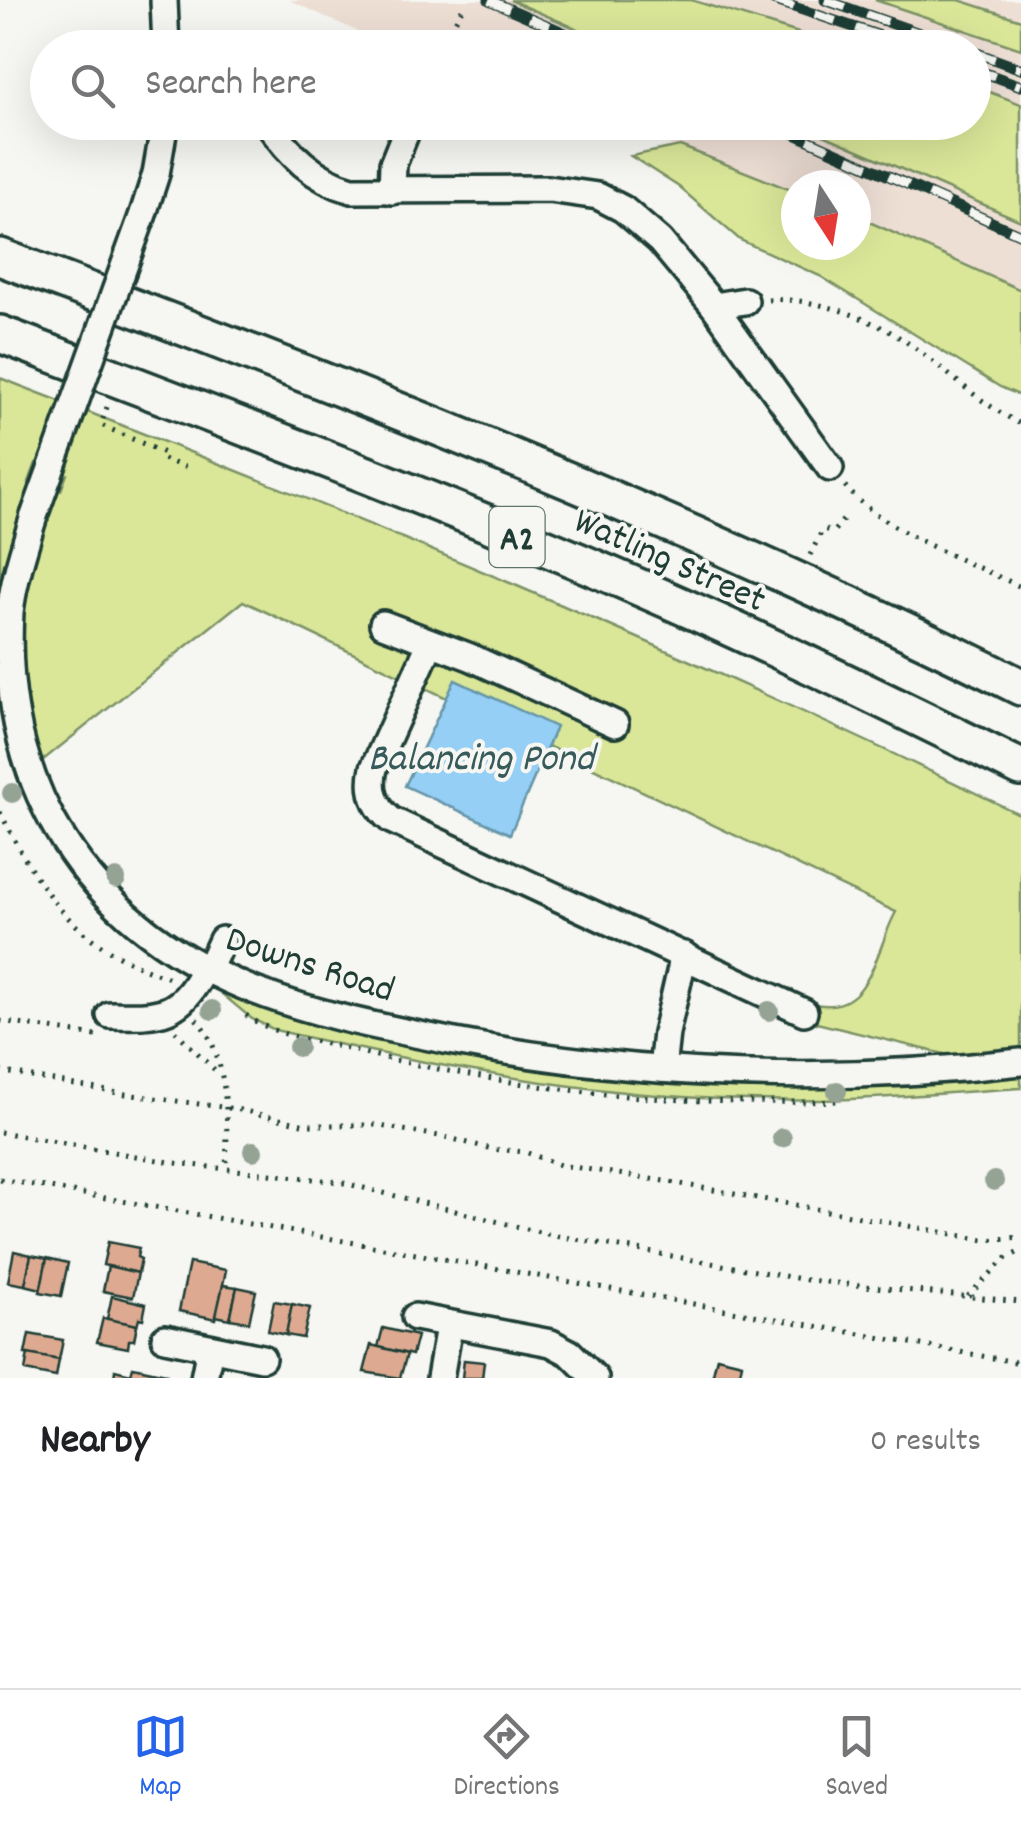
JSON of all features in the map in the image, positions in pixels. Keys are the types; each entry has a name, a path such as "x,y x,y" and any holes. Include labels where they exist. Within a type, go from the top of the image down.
{"highway":[{"name":"Watling Street","path":"0,257 474,442 797,582 1021,687"},
{"name":"Watling Street","path":"0,334 335,462 704,616 1021,768"}],"street":[{"path":"164,0 165,30"},
{"name":"Downs Road","path":"161,140 156,174 143,214 34,516 12,592 7,660 12,720 29,780 51,826 92,886 203,975 298,1006 403,1032 520,1053 662,1069 852,1074 1021,1062"},
{"path":"281,140 294,157 329,182 352,190 534,188 598,196 623,209 647,228 714,306 830,468"},
{"path":"392,192 393,164 403,140"},
{"path":"714,306 745,301"},
{"path":"383,624 470,657 614,724"},
{"path":"430,644 374,768 371,783 378,810 391,820 804,1012"},
{"path":"110,1014 165,1012 190,996 222,940"},
{"path":"662,1069 684,954"},
{"path":"415,1317 552,1343 570,1353 595,1378"},
{"path":"440,1378 449,1326"},
{"path":"165,1338 262,1358"},
{"path":"204,1378 210,1348"}],"path":[{"path":"450,30 462,9"},
{"path":"745,301 790,298 888,330 992,410 1021,424"},
{"path":"118,379 101,424 164,453 163,459 194,470"},
{"path":"858,502 883,520 1021,587"},
{"path":"797,582 823,529 834,532 847,515"},
{"path":"0,812 50,900 95,944 132,965 203,975"},
{"path":"194,1016 209,1036 226,1107 226,1169"},
{"path":"174,1030 219,1075"},
{"path":"0,1071 118,1093 226,1107 306,1124 374,1125 445,1137 492,1149 525,1152 560,1165 985,1240 1021,1238"},
{"path":"0,1132 175,1163 340,1182 547,1234 807,1280 1021,1302"},
{"path":"0,1179 1021,1363"},
{"path":"968,1296 1005,1259 1021,1251"}],"shaded area":[{"path":"289,0 1021,0 1021,290 871,223 871,170 781,170 781,186 658,140 991,140 991,30 355,30"}],"green space":[{"path":"510,0 691,0 789,30 580,30"},
{"path":"875,0 959,0 1021,20 1021,49 991,39 991,30 964,30"},
{"path":"991,93 1021,104 1021,221 835,140 991,140"},
{"path":"680,146 781,186 781,258 740,240 679,187 631,156"},
{"path":"871,223 1021,290 1021,396 1000,387 820,276 784,260 871,260"},
{"path":"0,378 515,585 770,697 1021,815 1021,1056 973,1061 800,1019 811,1003 831,1005 847,1001 859,991 896,912 243,601 37,765 21,719 21,603 53,491 61,490 67,474 36,463 0,615"},
{"path":"225,989 478,1057 1021,1067 1021,1088 782,1101 568,1086 392,1056 275,1030 252,1019 222,994"}],"water":[{"name":"Balancing Pond","path":"455,680 556,727 510,834 405,786"}],"building":[{"path":"108,1242 139,1248 138,1273 103,1265"},
{"path":"14,1251 31,1255 25,1285 8,1282"},
{"path":"31,1255 47,1258 41,1289 25,1285"},
{"path":"47,1258 68,1263 61,1296 40,1292"},
{"path":"189,1263 226,1270 216,1319 179,1311"},
{"path":"108,1266 138,1273 133,1297 103,1291"},
{"path":"223,1285 237,1287 230,1319 216,1316"},
{"path":"237,1287 256,1291 249,1322 230,1319"},
{"path":"112,1296 146,1304 143,1319 139,1318 137,1325 107,1319"},
{"path":"274,1301 292,1304 286,1335 268,1331"},
{"path":"292,1304 310,1308 303,1338 286,1335"},
{"path":"103,1318 137,1325 128,1348 97,1342"},
{"path":"383,1328 417,1336 412,1355 378,1347"},
{"path":"29,1334 63,1340 59,1360 25,1354"},
{"path":"371,1345 407,1354 400,1378 364,1372"},
{"path":"28,1354 59,1360 56,1377 25,1371"},
{"path":"717,1357 742,1363 739,1378 712,1378"},
{"path":"464,1360 484,1362 482,1378 462,1378"},
{"path":"133,1367 166,1374 165,1378 114,1378 115,1370 131,1374"}],"railway":[{"path":"489,0 558,30"},
{"path":"773,0 862,30"},
{"path":"825,0 911,30"},
{"path":"991,58 1021,69"},
{"path":"991,75 1021,86"},
{"path":"808,140 1021,235"}]}
